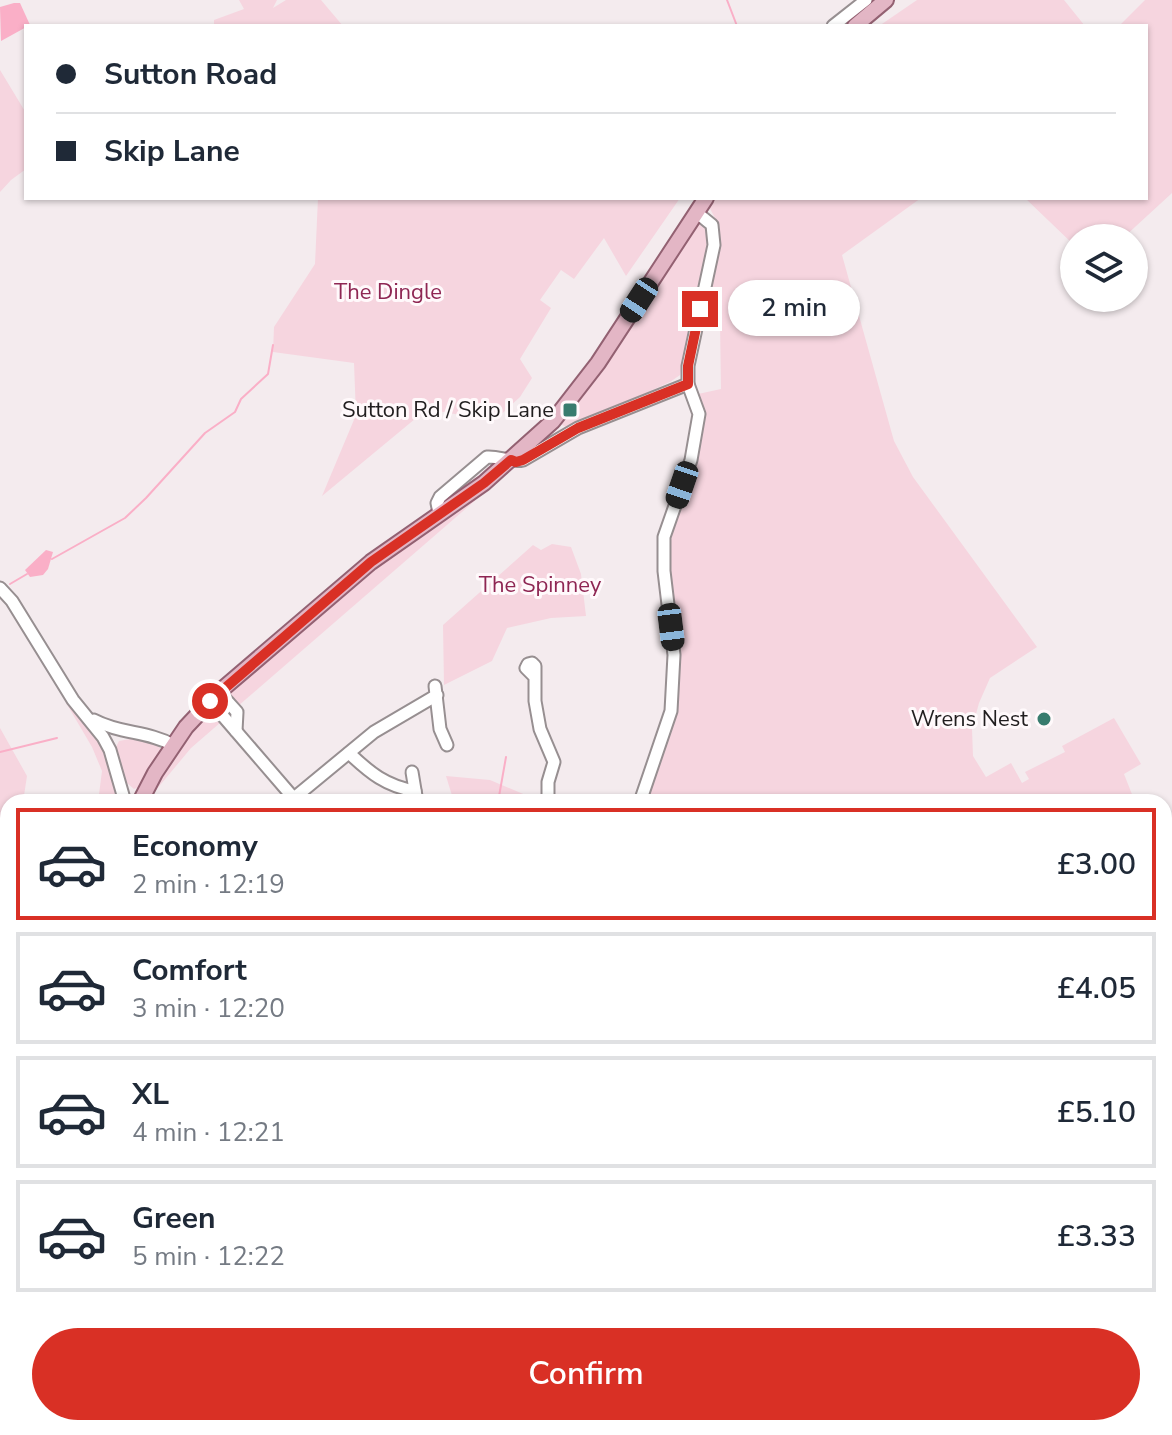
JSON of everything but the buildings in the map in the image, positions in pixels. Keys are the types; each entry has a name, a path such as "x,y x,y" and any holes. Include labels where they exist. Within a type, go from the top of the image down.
{"main road":[{"path":"857,24 886,0"},
{"path":"145,794 173,745 215,697 371,562 484,483 553,421 598,363 705,200"}],"street":[{"path":"836,24 866,0"},
{"path":"643,794 671,711 674,655 664,571 664,537 691,460 699,414 688,384 688,366 714,245 712,225 696,212"},
{"path":"511,460 523,460 561,437 688,384"},
{"path":"553,421 561,437"},
{"path":"0,588 12,601 73,700 90,718 110,750 123,794"},
{"path":"534,676 540,729 554,762 548,794"},
{"path":"302,794 349,753 436,691 440,729 447,745"},
{"path":"215,697 236,731 290,794"},
{"path":"90,718 122,732 160,738 173,745"},
{"path":"110,750 122,732"},
{"path":"349,753 374,777 415,794 412,772"}],"green space":[{"path":"239,0 277,0 273,8 286,0 321,0 341,24 214,24 214,20 244,9"},
{"path":"917,0 1064,0 1083,24 882,24"},
{"path":"1145,0 1172,0 1172,193 1138,224 1060,224 1060,232 1027,200 1148,200 1148,24 1121,24"},
{"path":"0,70 24,110 24,170 0,192"},
{"name":"The Dingle","path":"318,200 679,200 626,276 604,238 574,279 561,270 540,300 551,308 520,359 532,378 520,397 494,421 427,409 322,496 356,415 354,363 273,352 274,327 315,264"},
{"path":"714,200 918,200 842,255 894,441 913,477 1037,647 990,678 972,729 973,756 986,777 1011,763 1022,783 1029,779 1025,772 1065,752 1062,746 1114,718 1141,764 1124,774 1132,794 648,794 677,707 677,646 669,552 672,530 698,459 704,412 698,394 721,389 720,322 702,321 720,242 720,227 709,207"},
{"path":"696,223 707,227 710,239 680,375 569,428 562,425 561,422"},
{"path":"485,492 238,706 226,691 406,540"},
{"name":"The Spinney","path":"552,544 571,547 581,574 586,616 551,618 507,628 492,661 444,685 443,625 533,545 541,550"},
{"path":"65,701 102,746 113,772 116,794 99,794 102,771"},
{"path":"212,711 221,722 191,748 150,794 164,768 205,712"},
{"path":"0,728 27,776 24,794 0,794"},
{"path":"151,739 161,749 139,787 134,789 127,783 115,749 119,741"},
{"path":"446,776 490,780 523,794 452,794"}],"shaded area":[{"path":"20,3 30,24 24,24 24,28 1,41 0,7"},
{"path":"46,550 53,552 48,569 43,575 30,577 25,570"}],"waterway":[{"path":"727,0 736,24"},
{"path":"52,559 125,518 205,433 235,412 241,399 268,374 273,345"},
{"path":"10,584 27,574"},
{"path":"0,752 57,738"},
{"path":"499,794 506,757"}],"place":[{"name":"Sutton Rd / Skip Lane","path":"570,410"},
{"name":"Wrens Nest","path":"1044,719"}],"route":[{"path":"210,701 371,562 404,536 484,483 511,460 523,460 578,428 688,384 688,366 700,309"}]}
